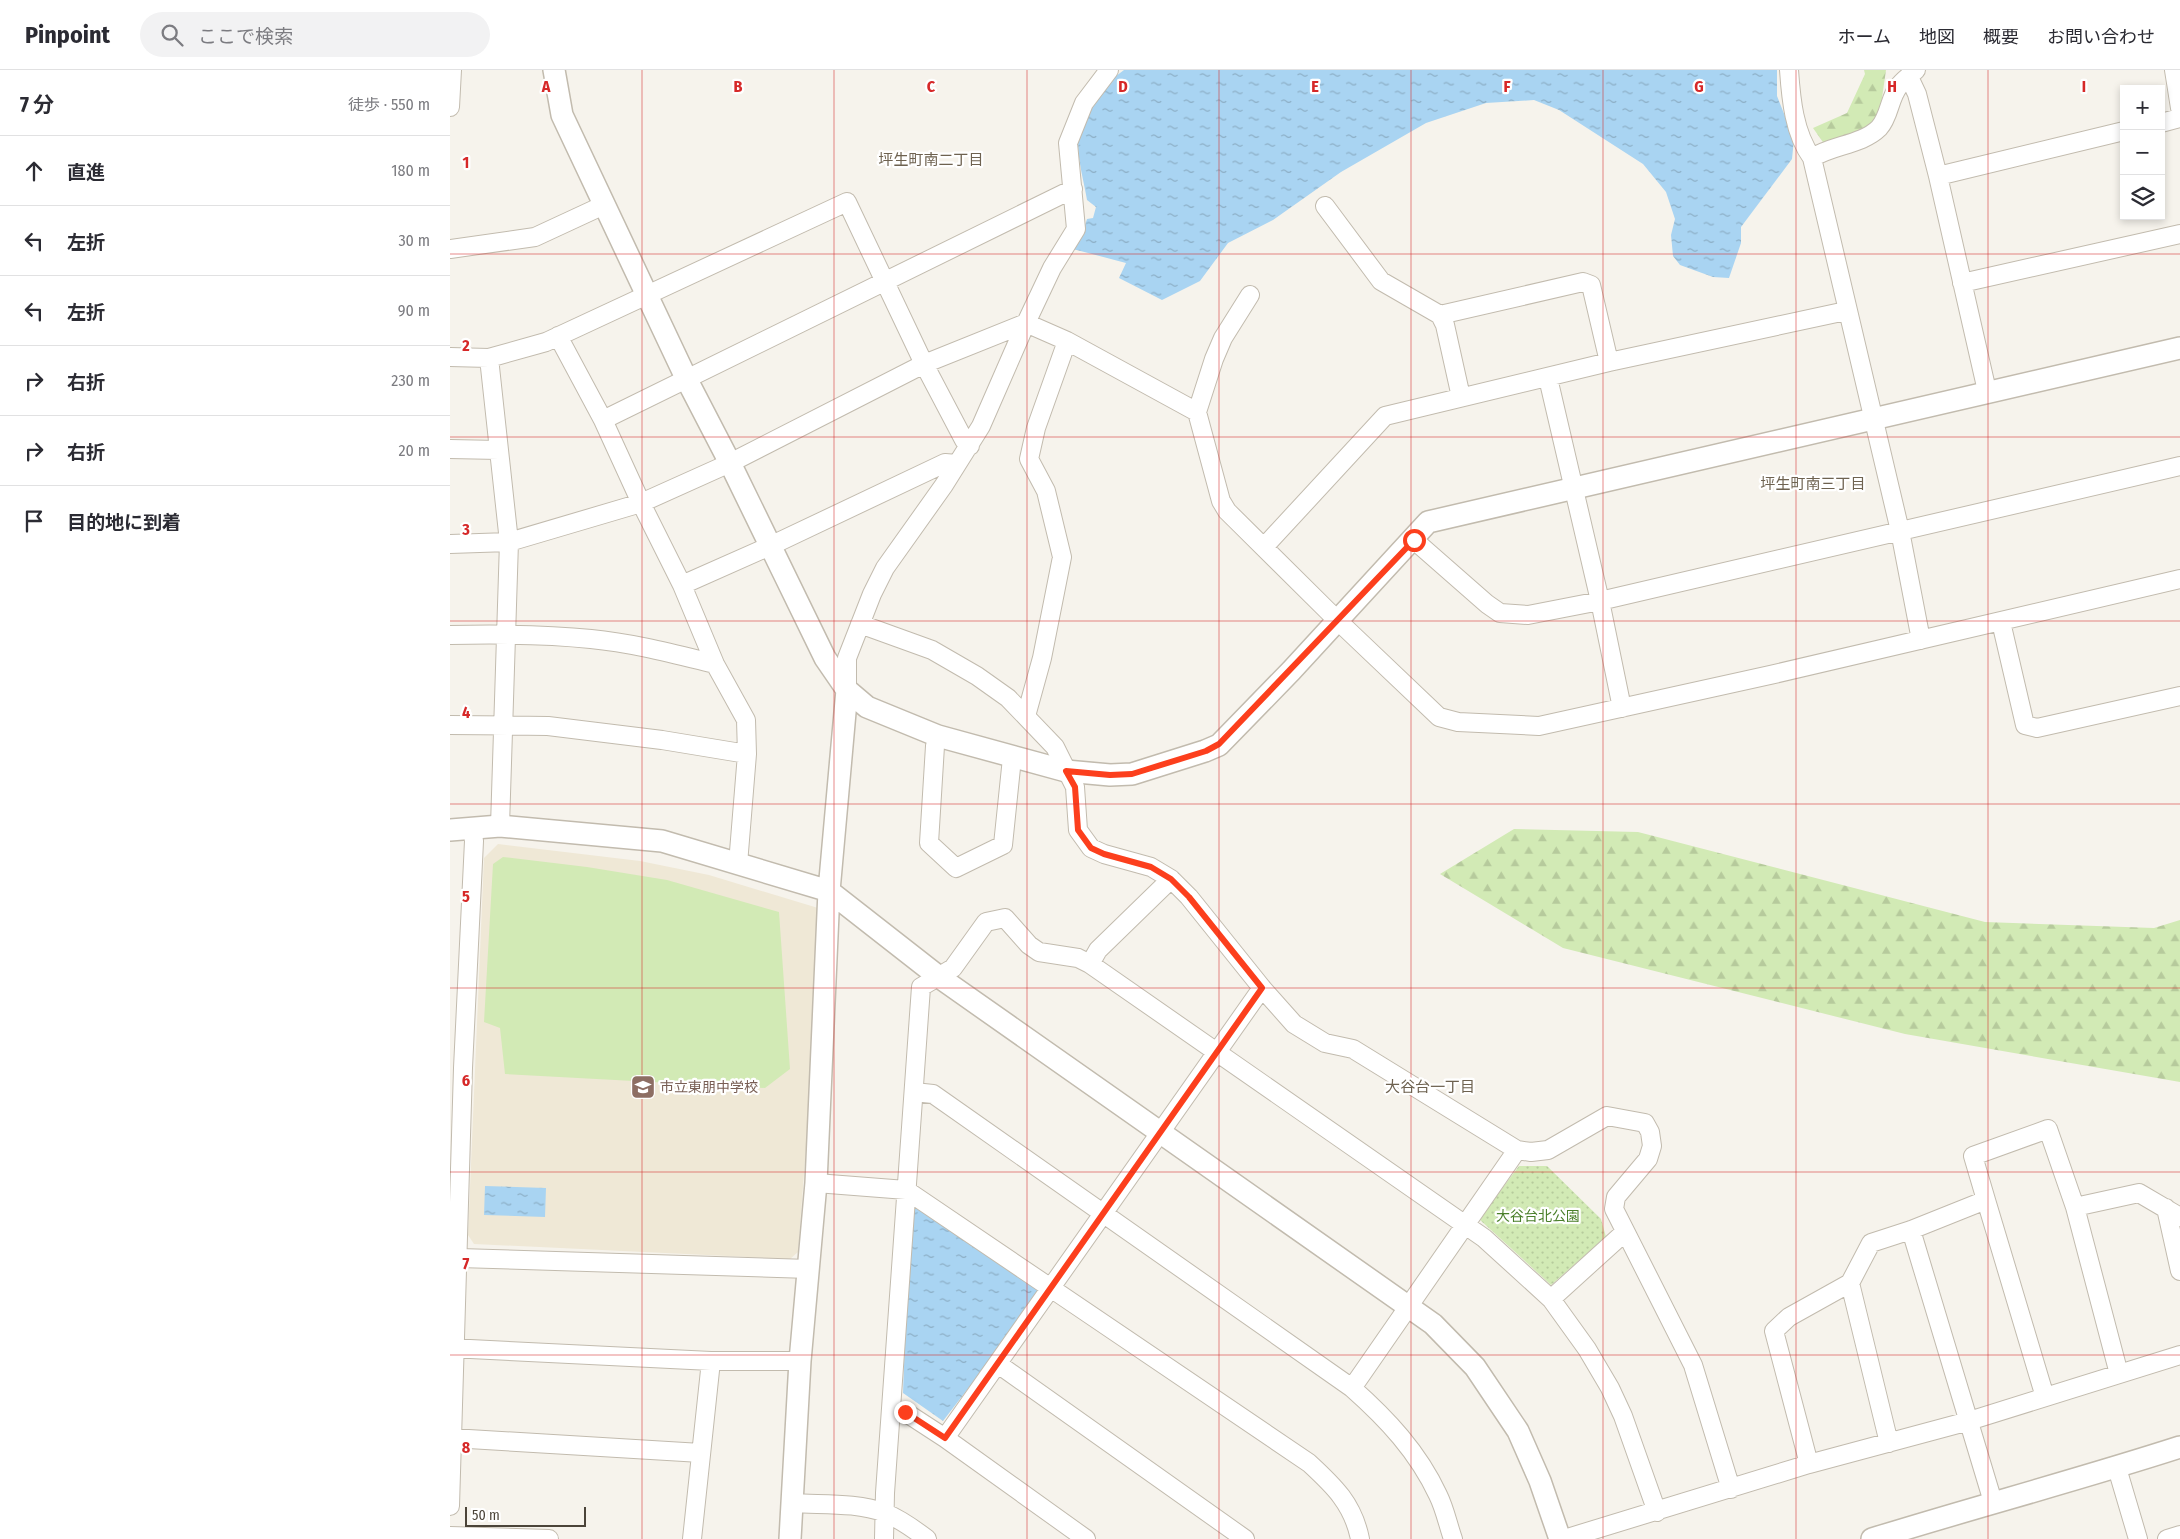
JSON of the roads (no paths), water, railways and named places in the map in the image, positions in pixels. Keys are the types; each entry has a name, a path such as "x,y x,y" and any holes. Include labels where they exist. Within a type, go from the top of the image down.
{"street":[{"path":"450,108 452,70"},
{"path":"554,70 562,115 646,294 825,658 847,690 867,707 938,736 1012,758 1066,771 1110,775 1132,774 1206,751 1219,744 1291,671 1336,619 1414,540 1428,522 1873,420 1986,391 2180,348"},
{"path":"790,1539 800,1362 816,1183 829,891 847,690 847,658 885,568 970,446 1052,268 1076,229 1068,143 1084,103 1109,70"},
{"path":"1789,70 1797,128 1812,158 1846,311 1900,531 1922,640"},
{"path":"2174,70 2180,108"},
{"path":"1812,158 1823,150 1863,138 1878,129 1887,116 1898,86 1912,74 1938,176 1986,391"},
{"path":"2165,121 2180,118"},
{"path":"1938,176 2120,133"},
{"path":"603,420 1073,190"},
{"path":"450,357 488,358 558,336 847,202 924,364 964,440 970,446"},
{"path":"450,249 536,238 604,205"},
{"path":"1326,206 1381,281 1440,315 1445,325 1461,397"},
{"path":"1962,284 2180,234"},
{"path":"1440,315 1582,282 1591,285 1609,362"},
{"path":"1250,295 1223,338 1208,375 1197,412 1221,501 1227,511 1439,717 1458,722 1538,726 2180,580"},
{"path":"1264,547 1385,416 1609,362 1846,311"},
{"path":"450,544 508,542 641,504 730,463 924,364 1026,323 1067,341 1197,412"},
{"path":"558,336 603,420 641,504 682,585 715,664 746,720 747,754 738,864"},
{"path":"1026,716 1042,658 1062,557 1046,491 1029,460 1036,428 1067,341"},
{"path":"488,358 508,542 500,826"},
{"path":"1548,378 1600,601 1622,708"},
{"path":"450,449 499,450"},
{"path":"682,585 770,546 945,463 958,464"},
{"path":"1414,540 1487,604 1500,613 1528,616 1600,601 2180,466"},
{"path":"2001,622 2025,725 2037,728 2180,696"},
{"path":"860,624 932,650 977,676 1008,698 1055,747 1075,787 1078,830 1091,848 1104,854 1151,867 1171,879 1189,897 1262,988 1294,1024 1317,1040 1353,1049 1517,1150 1531,1152 1548,1150 1607,1116 1645,1123 1650,1132 1652,1146 1648,1159 1616,1197 1614,1209 1693,1365 1731,1489"},
{"path":"450,635 506,634 592,638 650,648 715,664"},
{"path":"450,725 548,726 662,740 747,754"},
{"path":"938,736 935,746 929,843 956,868 1003,845 1012,758"},
{"path":"450,830 500,826 662,841 829,891 939,977 1433,1324 1475,1367 1518,1431 1540,1481 1562,1539 1657,1512 1809,1464 1969,1421 2180,1355"},
{"path":"450,1506 453,1348 459,1258 457,1068 474,841 472,828"},
{"path":"1090,964 1098,950 1171,879"},
{"path":"884,1539 921,987 953,968 986,922 1005,918 1029,945 1039,952 1078,958 1090,964 1464,1226 1484,1238 1551,1299 1587,1349 1610,1388 1623,1416 1657,1512"},
{"path":"945,1438 1262,988"},
{"path":"914,1092 933,1094 1352,1388 1400,1434 1417,1458 1439,1496 1453,1539"},
{"path":"2045,1397 1973,1156 2048,1129 2075,1207 2119,1374"},
{"path":"1352,1388 1517,1150"},
{"path":"816,1183 906,1190 1309,1463 1338,1490 1357,1525 1360,1539"},
{"path":"2075,1207 2139,1193 2173,1213 2180,1271"},
{"path":"1809,1464 1774,1331 1789,1317 1850,1284 1871,1243 1912,1230 1986,1200"},
{"path":"1912,1230 1993,1502"},
{"path":"1551,1299 1625,1232"},
{"path":"459,1258 808,1269"},
{"path":"1850,1284 1889,1443"},
{"path":"453,1348 711,1361 800,1362"},
{"path":"692,1539 711,1361"},
{"path":"998,1364 1245,1539"},
{"path":"892,1411 905,1412 945,1438 1086,1539"},
{"path":"452,1438 701,1453"},
{"path":"1872,1539 1993,1502 2117,1468 2180,1447"},
{"path":"2117,1468 2138,1539"},
{"path":"793,1503 868,1508 885,1513 927,1539"},
{"path":"2167,1539 2180,1534"},
{"path":"450,1536 549,1539"}],"water":[{"path":"1124,70 1777,70 1777,96 1794,139 1792,159 1741,227 1741,243 1729,278 1713,277 1680,265 1673,256 1671,235 1675,219 1666,192 1643,164 1559,110 1534,100 1486,103 1426,123 1341,172 1273,220 1228,243 1200,281 1162,300 1119,278 1126,263 1073,249 1080,240 1087,219 1093,218 1096,207 1087,200 1080,164 1078,143 1082,121 1086,111 1099,92"},
{"path":"485,1186 546,1188 545,1217 484,1215"},
{"path":"910,1199 1044,1290 943,1421 903,1393"}],"place":[{"name":"市立東朋中学校","path":"643,1087"}],"district":[{"name":"坪生町南二丁目","path":"931,160"},
{"name":"坪生町南三丁目","path":"1813,484"},
{"name":"大谷台一丁目","path":"1430,1087"}],"park label":[{"name":"大谷台北公園","path":"1538,1216"}]}
